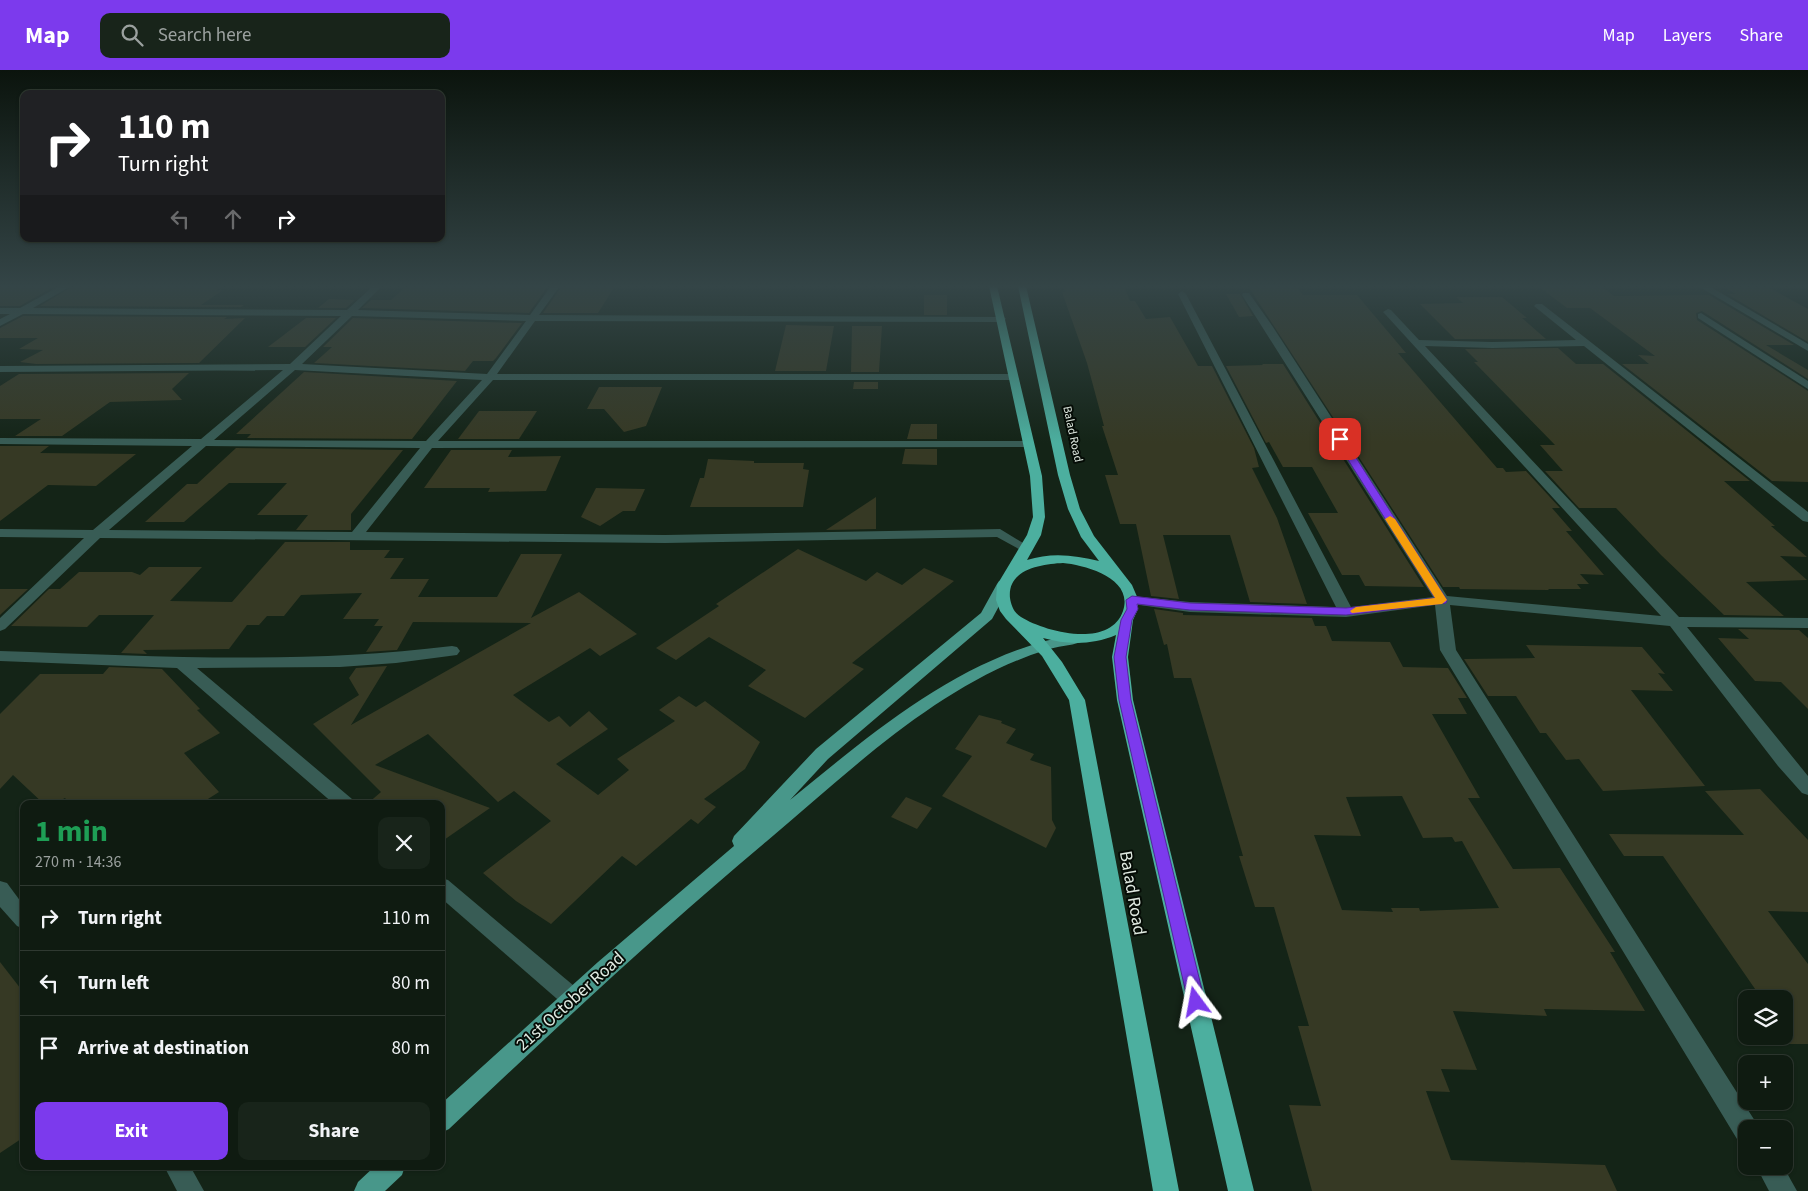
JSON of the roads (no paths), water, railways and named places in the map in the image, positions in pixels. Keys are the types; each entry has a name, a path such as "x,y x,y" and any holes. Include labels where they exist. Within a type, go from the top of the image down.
{"highway":[{"path":"1005,338 1036,476 1039,516 1034,535 1008,578 1002,597 1006,610 1018,621 1034,631 1054,637 1076,639 1096,637 1114,630 1126,620"},
{"name":"Balad Road","path":"1034,338 1064,476 1074,508 1088,538 1118,578"},
{"path":"1008,578 1028,564 1069,559 1091,563 1109,572 1124,583 1132,600 1132,609 1126,620 1120,657 1125,700 1241,1191"},
{"name":"Balad Road","path":"1018,621 1060,669 1077,700 1166,1191"}],"main road":[{"path":"701,884 822,754 987,616 1008,578"},
{"path":"701,884 914,711 958,684 998,664 1041,646 1076,639"},
{"name":"21st October Road","path":"445,1117 572,998 701,884"},
{"path":"367,1191 389,1170"}],"street":[{"path":"0,626 96,534 293,367 323,338"},
{"path":"357,535 429,445 490,376 519,338"},
{"path":"1204,338 1346,612"},
{"path":"1275,338 1442,600 1448,650 1740,1120"},
{"path":"1413,338 1675,622 1784,761 1808,788"},
{"path":"1580,338 1808,518"},
{"path":"1735,338 1808,386"},
{"path":"1791,338 1808,348"},
{"path":"1417,343 1492,345 1586,343"},
{"path":"0,369 293,367 490,376 1014,376"},
{"path":"0,441 429,445 1028,444"},
{"path":"0,533 665,539 1000,533 1026,549"},
{"path":"1132,600 1190,606 1346,612 1442,600 1675,622 1808,624"},
{"path":"0,656 286,664 378,660 452,651"},
{"path":"179,661 341,800"},
{"path":"0,889 10,907 20,916"},
{"path":"445,889 572,998"},
{"path":"178,1170 191,1191"},
{"path":"1774,1175 1784,1191"}]}
